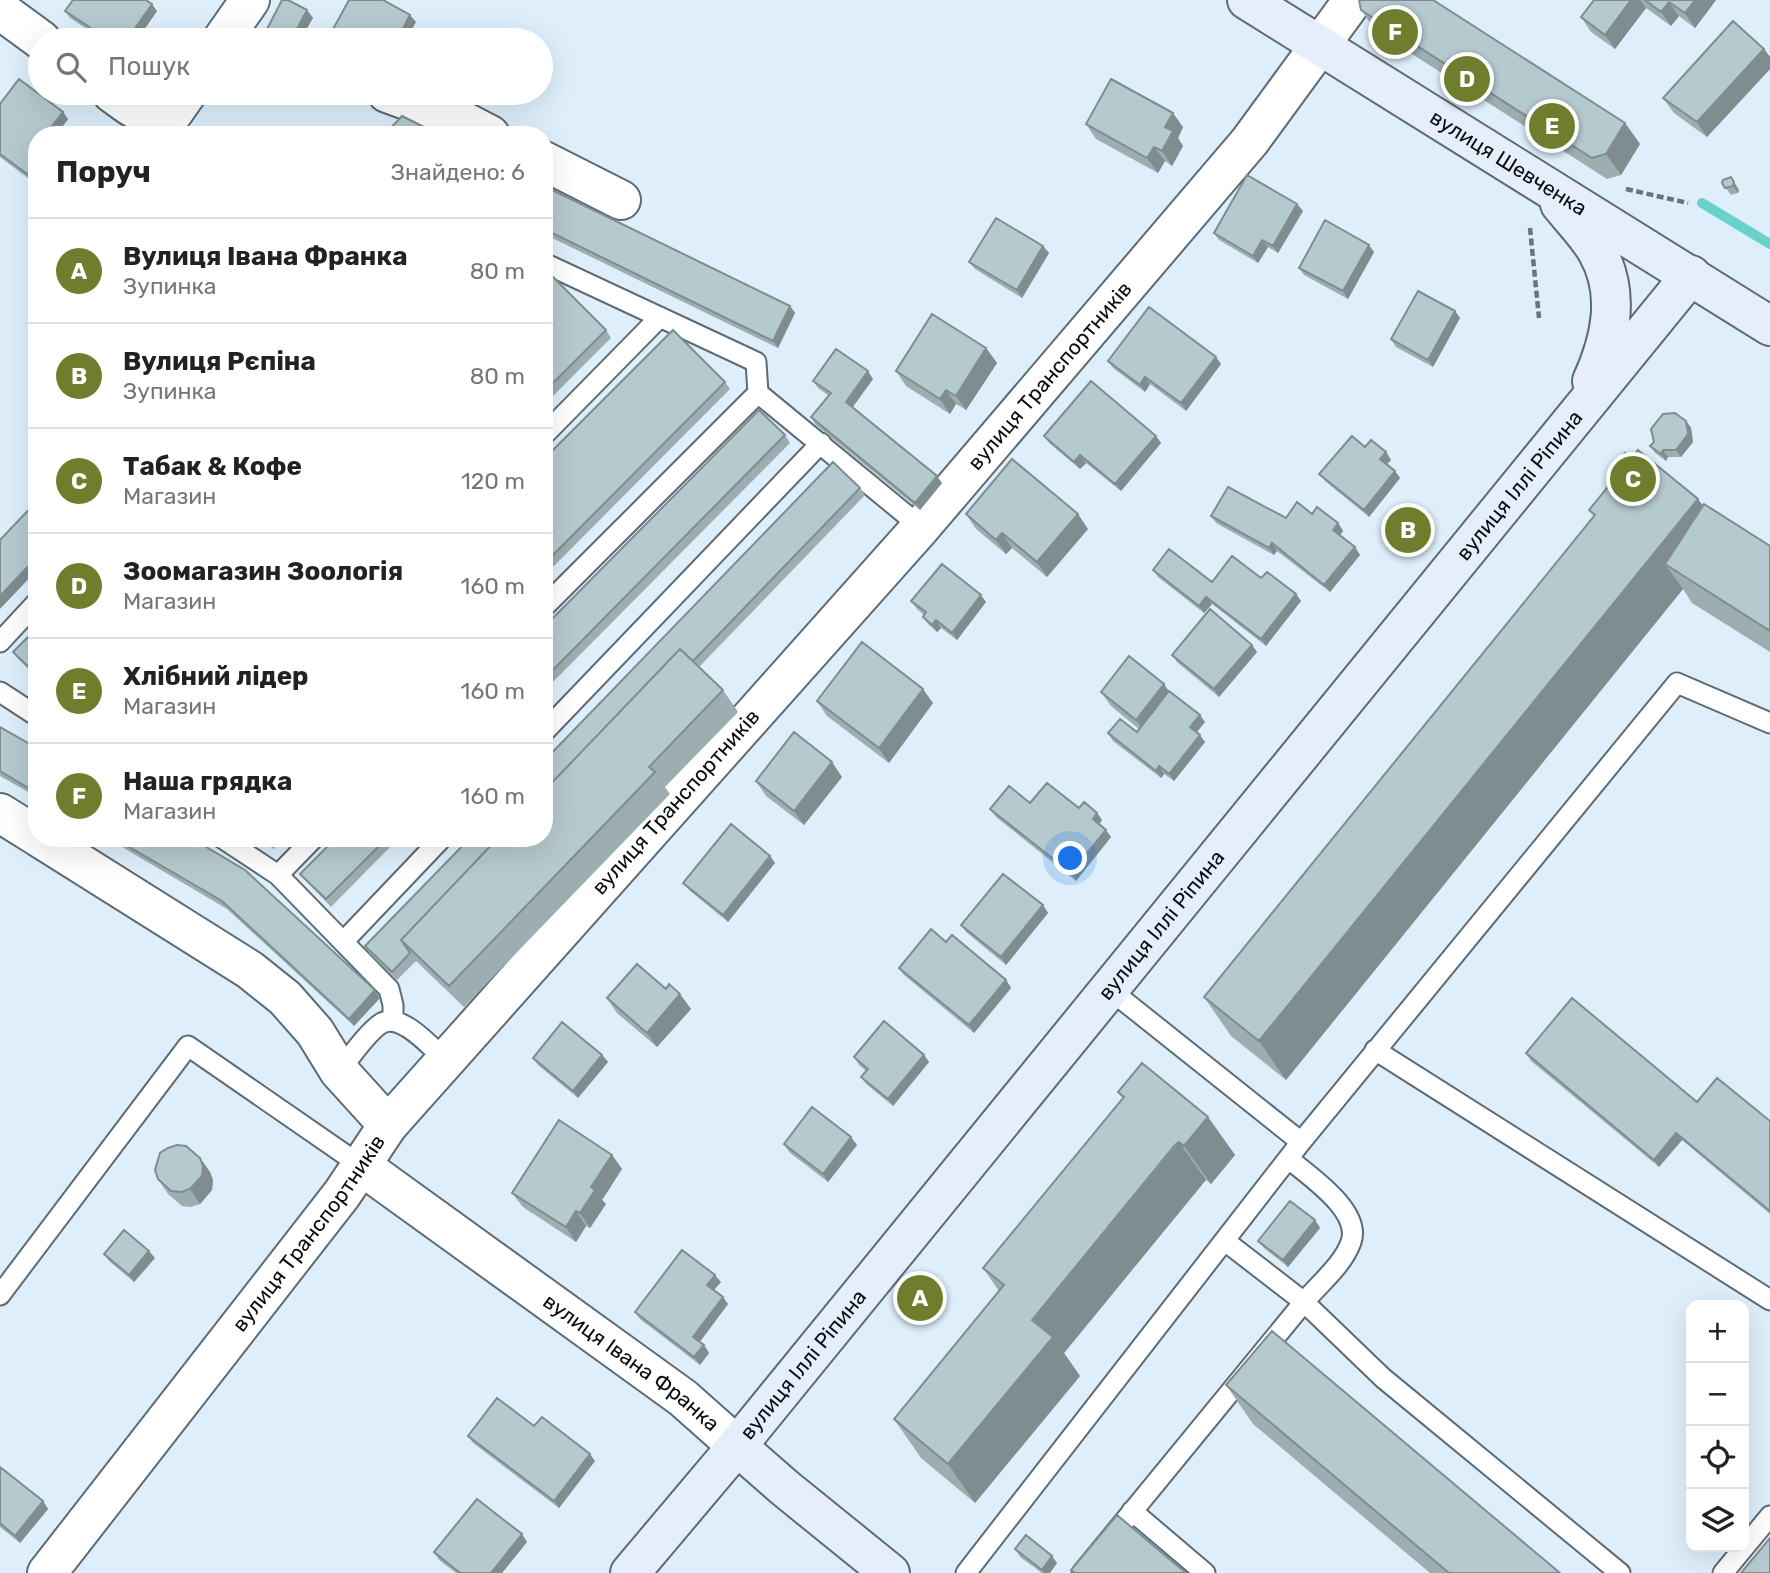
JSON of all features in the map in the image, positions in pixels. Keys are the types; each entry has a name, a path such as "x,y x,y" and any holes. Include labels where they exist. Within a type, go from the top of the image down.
{"main road":[{"name":"вулиця Шевченка","path":"1247,0 1770,326"},
{"path":"1528,174 1554,197 1597,251 1610,284 1612,318 1605,352 1588,390 1567,426"},
{"name":"вулиця Іллі Ріпина","path":"630,1573 737,1446 1691,275"},
{"name":"вулиця Івана Франка","path":"737,1446 890,1573"}],"street":[{"name":"вулиця Транспортників","path":"47,1573 363,1167 388,1125 921,527 1250,141 1353,0"},
{"path":"0,10 28,30"},
{"path":"129,105 141,114 155,117 173,113 179,105"},
{"path":"420,105 473,126"},
{"path":"553,166 621,200"},
{"path":"0,813 28,831"},
{"path":"54,847 250,970 293,1007 315,1032 339,1070 388,1125"},
{"name":"вулиця Івана Франка","path":"363,1167 683,1398 737,1446"}],"lane":[{"path":"553,267 756,362 758,393 921,527"},
{"path":"553,426 660,317"},
{"path":"553,598 758,393"},
{"path":"553,723 821,443"},
{"path":"0,642 28,612"},
{"path":"967,1573 1301,1142 1677,682 1770,723"},
{"path":"0,692 28,710"},
{"path":"236,847 278,875 389,989 393,1020"},
{"path":"278,875 305,847"},
{"path":"343,942 433,847"},
{"path":"1109,989 1301,1142"},
{"path":"339,1070 380,1023 393,1020 407,1025 446,1060"},
{"path":"0,1295 188,1046 363,1167"},
{"path":"1375,1051 1770,1300"},
{"path":"1082,1573 1342,1259 1352,1240 1348,1217 1339,1201 1289,1159"},
{"path":"1225,1241 1304,1302 1383,1378 1620,1573"},
{"path":"1132,1511 1205,1573"},
{"path":"1723,1573 1770,1516"}],"path":[{"path":"1620,187 1688,203"},
{"path":"1529,221 1539,318"}],"building":[{"path":"73,0 146,0 152,4 135,28 91,28 65,11"},
{"path":"282,0 288,0 307,10 297,28 268,28"},
{"path":"349,0 383,0 410,15 403,28 334,28"},
{"path":"1359,0 1433,0 1625,123 1606,154 1592,158 1361,10"},
{"path":"1594,0 1631,0 1605,35 1581,17"},
{"path":"1645,0 1695,0 1685,13 1669,2 1661,12"},
{"path":"1733,21 1764,49 1697,122 1663,98"},
{"path":"19,79 28,86 28,105 54,105 63,112 52,126 28,126 28,175 0,154 0,104"},
{"path":"1111,79 1173,113 1165,127 1173,131 1162,151 1154,147 1147,158 1086,124"},
{"path":"402,116 422,126 393,126"},
{"path":"1247,175 1297,204 1273,246 1262,240 1253,256 1214,233"},
{"path":"1731,177 1733,186 1725,188 1723,180"},
{"path":"553,190 790,306 773,341 553,233"},
{"path":"996,218 1043,246 1017,290 969,262"},
{"path":"1325,220 1369,245 1343,291 1299,268"},
{"path":"553,277 606,330 553,383"},
{"path":"1418,291 1455,311 1428,360 1391,339"},
{"path":"1149,307 1216,357 1181,403 1145,377 1140,385 1108,361"},
{"path":"932,314 986,348 956,396 946,390 940,399 896,371"},
{"path":"673,330 725,382 553,555 553,450"},
{"path":"836,349 868,371 846,402 937,476 915,503 811,417 831,393 813,381"},
{"path":"1091,381 1156,436 1115,484 1080,455 1074,462 1044,436"},
{"path":"759,410 785,435 553,670 553,618"},
{"path":"1675,413 1686,421 1688,434 1676,450 1663,450 1661,454 1650,446 1654,442 1651,429 1663,414"},
{"path":"1352,436 1365,447 1371,440 1386,452 1380,459 1395,471 1364,510 1319,474"},
{"path":"1638,450 1698,499 1259,1041 1204,997 1595,515 1589,510"},
{"path":"1625,453 1631,458 1615,478 1609,473"},
{"path":"1012,459 1078,514 1037,562 1002,533 996,540 966,514"},
{"path":"833,462 860,488 693,661 680,649 553,782 553,752"},
{"path":"1228,487 1286,518 1297,502 1312,514 1317,507 1338,523 1333,530 1355,547 1324,585 1272,543 1269,548 1211,516"},
{"path":"1704,504 1770,546 1770,631 1665,564"},
{"path":"28,510 28,566 0,596 0,540"},
{"path":"1169,549 1212,582 1232,556 1261,578 1267,572 1296,594 1261,639 1206,597 1199,606 1153,570"},
{"path":"942,564 981,595 952,633 936,620 932,625 923,617 926,612 911,601"},
{"path":"1210,609 1252,645 1214,689 1172,655"},
{"path":"28,637 28,666 13,652"},
{"path":"862,642 923,689 879,748 817,701"},
{"path":"680,649 723,690 649,767 655,772 449,986 401,940 489,847 553,847 553,782"},
{"path":"1129,656 1164,684 1136,720 1101,692"},
{"path":"1169,691 1200,715 1190,727 1200,735 1169,774 1159,766 1156,771 1108,733 1120,719 1137,732"},
{"path":"0,727 28,743 28,788 0,771"},
{"path":"794,732 832,762 794,811 756,781"},
{"path":"1047,783 1079,808 1084,802 1097,813 1093,819 1106,830 1071,873 990,809 1009,786 1030,803"},
{"path":"731,824 770,856 723,915 683,883"},
{"path":"129,847 206,847 245,870 375,990 349,1019 222,901"},
{"path":"327,847 378,847 326,899 300,874"},
{"path":"461,847 489,847 401,940 410,953 392,972 365,946"},
{"path":"1003,874 1043,905 1001,957 961,925"},
{"path":"931,929 946,942 952,935 1006,980 969,1025 899,968"},
{"path":"637,964 666,989 669,984 680,994 647,1033 607,998"},
{"path":"1572,998 1697,1102 1717,1078 1770,1121 1770,1211 1676,1133 1654,1160 1526,1053"},
{"path":"884,1021 924,1055 888,1099 861,1077 868,1069 854,1057"},
{"path":"562,1022 602,1055 573,1091 533,1058"},
{"path":"1142,1063 1208,1117 1184,1146 1179,1142 1175,1145 1032,1320 1053,1337 948,1464 894,1419 1004,1285 983,1268 1124,1097 1118,1092"},
{"path":"812,1107 851,1137 823,1174 784,1144"},
{"path":"559,1120 612,1155 591,1187 595,1190 580,1213 576,1211 566,1227 512,1193"},
{"path":"177,1145 186,1146 200,1158 203,1166 202,1176 190,1189 181,1192 171,1191 158,1179 155,1170 160,1153"},
{"path":"1290,1201 1315,1220 1283,1260 1258,1241"},
{"path":"124,1230 149,1251 129,1275 104,1254"},
{"path":"682,1250 715,1275 707,1285 723,1297 693,1337 704,1345 694,1357 635,1312"},
{"path":"1272,1331 1560,1573 1449,1573 1226,1385"},
{"path":"497,1398 534,1426 542,1417 590,1454 554,1501 468,1436"},
{"path":"0,1467 43,1501 15,1536 0,1523"},
{"path":"477,1499 522,1534 491,1573 460,1573 434,1552"},
{"path":"1117,1515 1186,1573 1075,1573 1071,1570"},
{"path":"1026,1535 1052,1556 1042,1570 1015,1549"},
{"path":"1770,1538 1770,1573 1741,1573"}],"waterway":[{"path":"1702,203 1770,244"}],"place":[{"name":"Наша грядка","path":"1395,32"},
{"name":"Зоомагазин Зоологія","path":"1467,79"},
{"name":"Хлібний лідер","path":"1552,126"},
{"name":"Табак & Кофе","path":"1633,479"},
{"name":"Вулиця Рєпіна","path":"1408,530"},
{"name":"Вулиця Івана Франка","path":"920,1298"}]}
